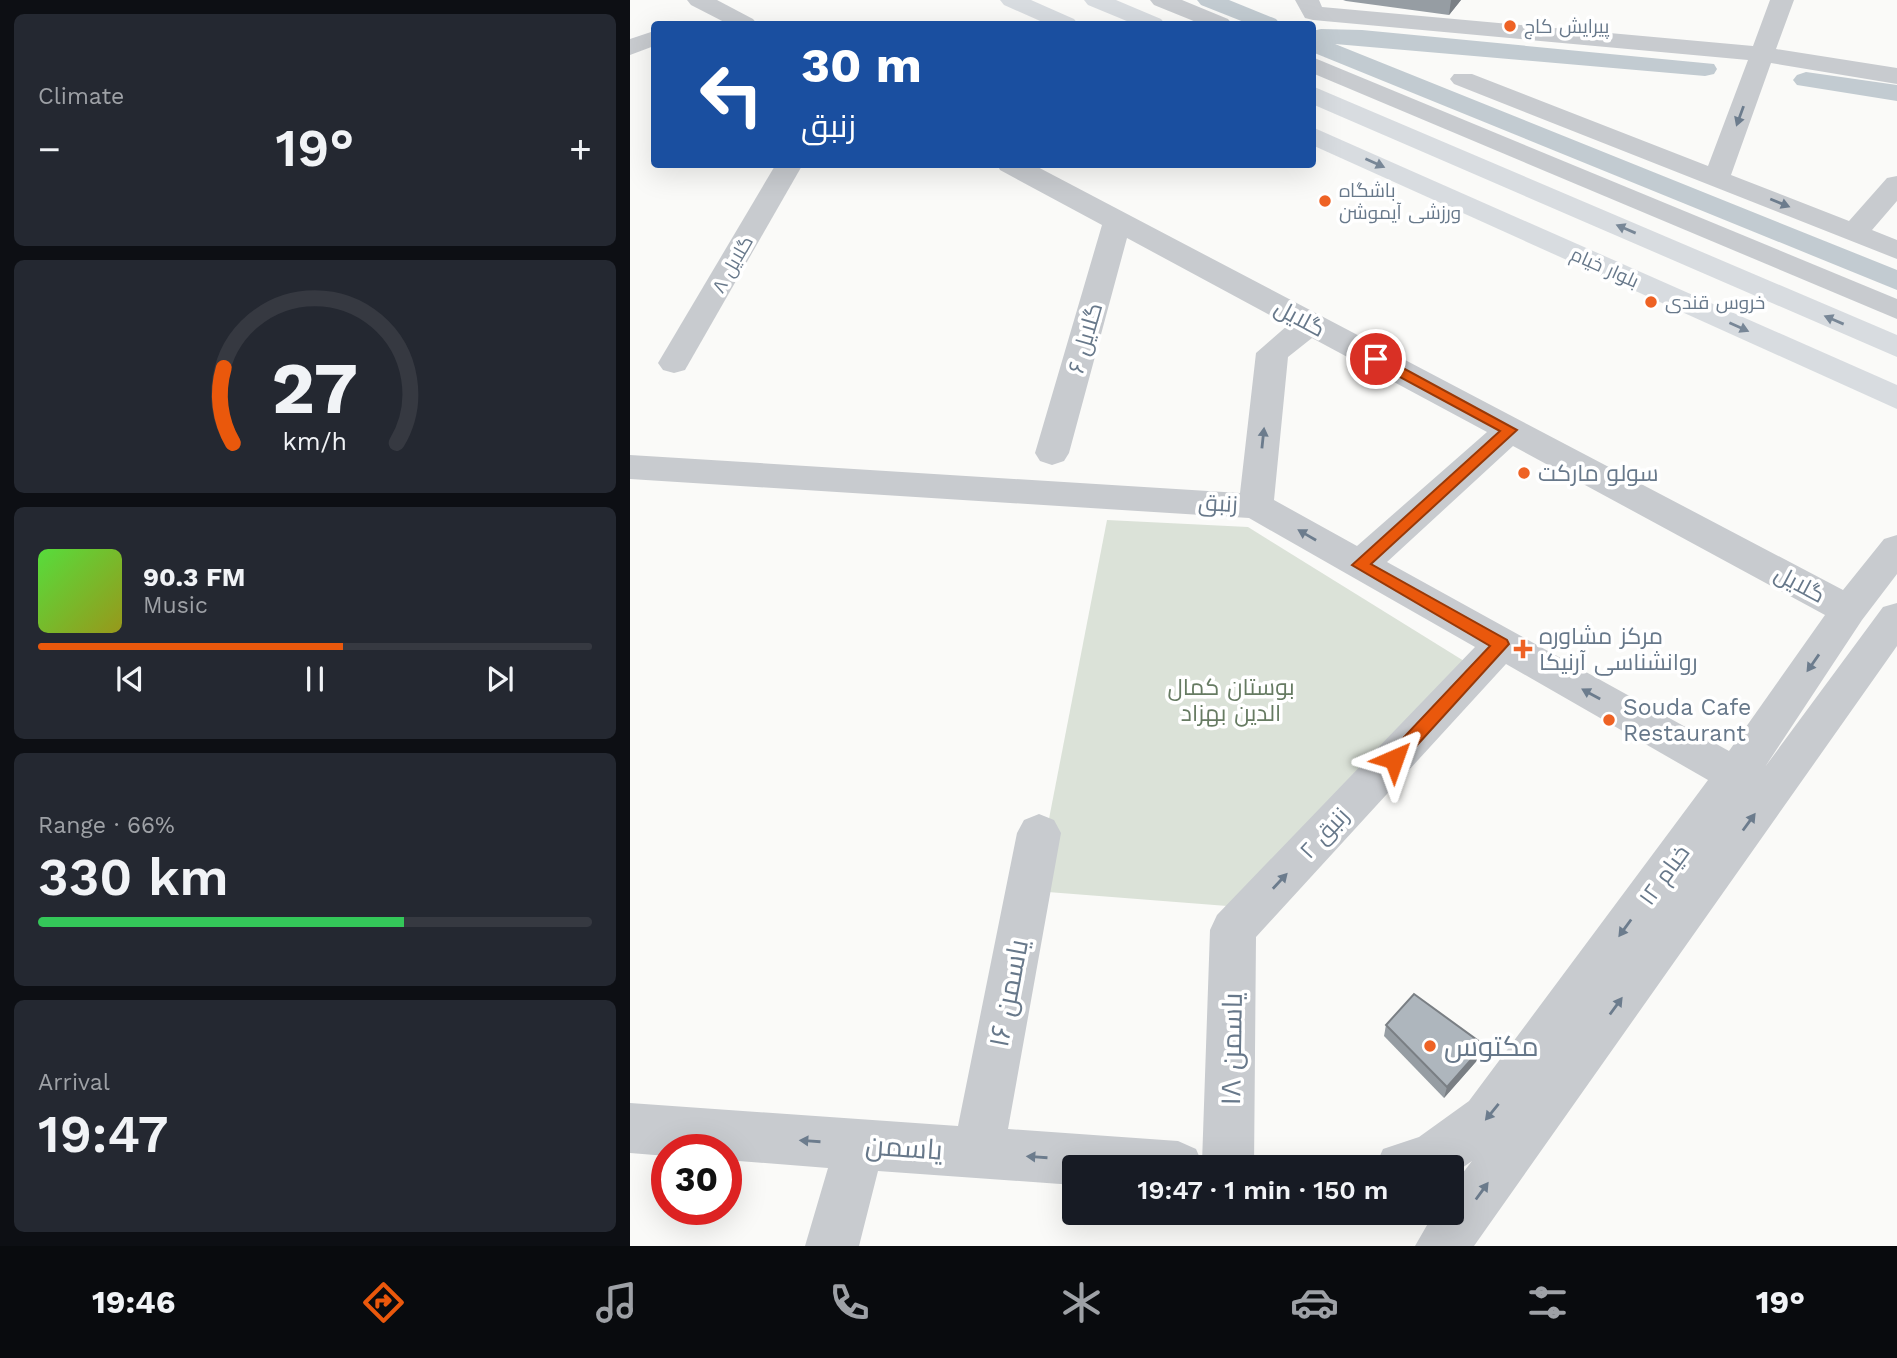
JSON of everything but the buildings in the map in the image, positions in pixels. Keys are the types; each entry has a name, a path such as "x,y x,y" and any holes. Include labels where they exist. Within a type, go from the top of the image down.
{"main road":[{"path":"1012,0 1059,21"},
{"path":"1096,0 1146,21"},
{"name":"بلوار خیام","path":"1316,96 1897,347"},
{"name":"بلوار خیام","path":"1316,137 1897,398"}],"street":[{"path":"1161,0 1213,21"},
{"path":"1307,0 1313,13 1522,20 1897,76"},
{"path":"1717,177 1782,0"},
{"path":"690,21 709,5 740,21"},
{"path":"630,48 651,39"},
{"path":"1316,66 1897,310"},
{"path":"1463,79 1897,250"},
{"name":"گلایل ۸","path":"674,363 788,168"},
{"name":"گلایل","path":"1017,168 1849,610"},
{"path":"1854,233 1897,184"},
{"name":"گلایل ۶","path":"1052,453 1117,222"},
{"path":"1256,506 1272,353 1310,324"},
{"path":"1360,565 1510,430"},
{"name":"زنبق","path":"630,467 1256,506 1736,775"},
{"name":"خیام ۱۲","path":"1437,1155 1487,1119 1736,775 1849,610 1897,548"},
{"name":"خیام ۱۲","path":"1443,1246 1897,617"},
{"name":"زنبق ۲","path":"1233,930 1501,644"},
{"name":"یاسمن ۱۶","path":"978,1152 1039,833"},
{"name":"یاسمن ۱۸","path":"1228,1155 1233,930"},
{"name":"یاسمن","path":"630,1128 1062,1158"},
{"path":"832,1246 860,1144"}],"green space":[{"name":"بوستان کمال الدین بهزاد","path":"1107,520 1248,527 1485,674 1240,907 1035,891"}],"waterway":[{"path":"1209,0 1261,21"},
{"path":"1321,36 1362,37 1705,69"},
{"path":"1316,45 1897,281"},
{"path":"1806,80 1897,93"}],"place":[{"name":"پیرایش کاج","path":"1510,26"},
{"name":"باشگاه ورزشی آیموشن","path":"1325,201"},
{"name":"خروس قندی","path":"1651,302"},
{"name":"سولو مارکت","path":"1524,473"},
{"name":"مرکز مشاوره روانشناسی آرنیکا","path":"1523,649"},
{"name":"Souda Cafe Restaurant","path":"1609,720"},
{"name":"مکتوس","path":"1430,1046"}],"route":[{"path":"1376,359 1510,430 1360,565 1501,644 1394,759"}]}
